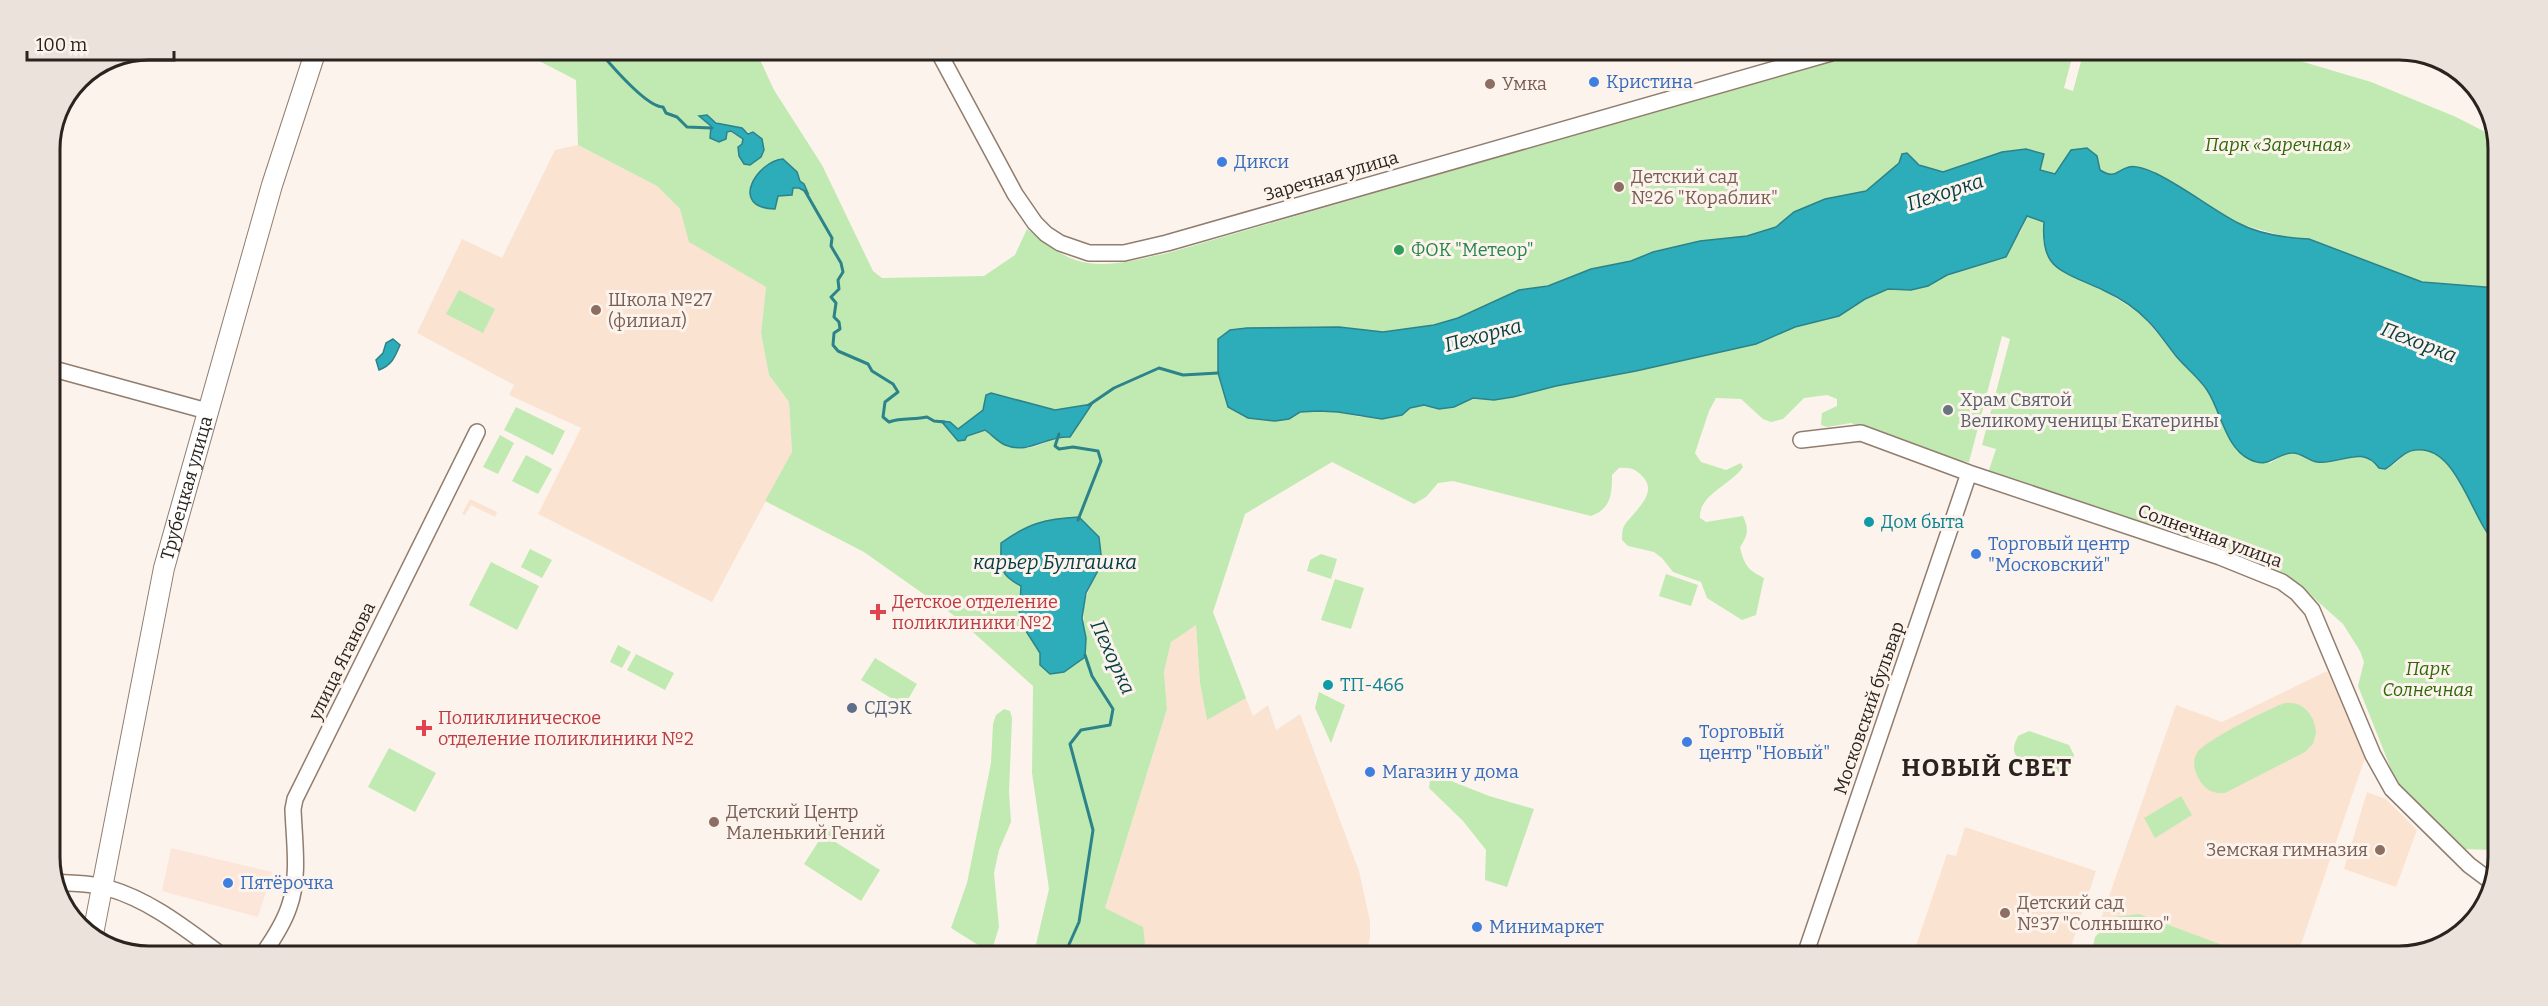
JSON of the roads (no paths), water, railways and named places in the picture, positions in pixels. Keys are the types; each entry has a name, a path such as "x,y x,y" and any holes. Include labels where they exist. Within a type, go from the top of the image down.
{"main road":[{"name":"Трубецкая улица","path":"94,927 164,568 272,185 313,60"}],"street":[{"name":"Заречная улица","path":"943,60 1015,194 1035,223 1060,243 1089,253 1124,253 1167,243 1807,60"},
{"path":"60,371 207,411"},
{"name":"улица Яганова","path":"268,946 293,895 295,880 293,809 296,799 477,432"},
{"name":"Солнечная улица","path":"1801,440 1861,433 1970,473 2213,555 2282,582 2297,593 2312,610 2373,755 2392,789 2469,865 2485,877"},
{"name":"Московский бульвар","path":"1808,946 1970,473"},
{"path":"64,883 103,887 166,914 209,946"}],"water":[{"path":"707,115 716,123 742,128 748,134 753,132 762,139 764,150 761,157 750,165 744,164 739,156 738,147 742,144 743,139 731,131 727,132 726,139 719,142 710,138 711,126 699,116"},
{"path":"2087,148 2097,156 2100,170 2105,173 2113,174 2132,167 2149,171 2238,223 2264,233 2309,239 2422,282 2488,287 2488,533 2453,471 2442,459 2430,451 2411,451 2385,469 2379,468 2366,457 2358,456 2326,462 2317,462 2292,453 2262,463 2249,459 2234,446 2207,390 2152,325 2121,299 2055,266 2048,257 2045,247 2044,222 2027,216 2006,257 1947,275 1928,286 1911,290 1888,289 1865,299 1839,316 1795,327 1756,344 1513,397 1494,400 1473,398 1454,407 1439,409 1424,405 1410,408 1402,415 1382,419 1318,411 1300,412 1289,419 1275,421 1248,418 1228,407 1218,373 1218,339 1230,330 1339,327 1383,332 1434,325 1458,318 1519,290 1548,286 1591,269 1631,261 1653,252 1700,241 1747,236 1776,227 1794,212 1825,199 1866,191 1899,163 1902,154 1907,153 1919,165 1943,172 2002,152 2026,149 2044,154 2040,170 2055,174 2071,150"},
{"path":"783,159 797,172 808,193 799,188 793,188 792,195 778,196 775,209 761,207 753,201 750,193 752,184 764,168"},
{"path":"393,339 400,345 390,363 379,370 376,360 383,353 386,343"},
{"path":"991,393 1055,410 1092,404 1070,437 1022,448 1002,444 985,430 958,441 941,421 950,422 958,429 983,410 986,395"},
{"name":"карьер Булгашка","path":"1079,517 1099,537 1102,563 1086,593 1082,618 1086,638 1085,657 1064,672 1050,674 1040,665 1040,653 1019,620 1021,586 1008,578 1002,569 1001,543 1038,523"}],"waterway":[{"path":"607,60 639,93 663,107 666,113 677,117 687,127 712,128"},
{"path":"805,191 832,238 831,246 841,263 843,272 838,280 839,289 831,297 836,303 834,317 839,322 840,329 834,333 833,345 838,351 868,364 872,371 893,384 898,392 885,402 883,417 889,422 927,417 934,421 944,422"},
{"name":"Пехорка","path":"1089,405 1114,388 1159,368 1183,375 1218,373"},
{"name":"Пехорка","path":"1059,434 1055,446 1059,449 1073,447 1098,451 1101,461 1078,520"},
{"name":"Пехорка","path":"1068,946 1079,922 1093,830 1070,744 1081,730 1110,725 1113,709 1092,676 1085,655"}],"place":[{"name":"Кристина","path":"1594,82"},
{"name":"Умка","path":"1490,84"},
{"name":"Дикси","path":"1222,162"},
{"name":"Детский сад №26 \"Кораблик\"","path":"1619,187"},
{"name":"ФОК \"Метеор\"","path":"1399,250"},
{"name":"Школа №27 (филиал)","path":"596,310"},
{"name":"Храм Святой Великомученицы Екатерины","path":"1948,410"},
{"name":"Дом быта","path":"1869,522"},
{"name":"Торговый центр \"Московский\"","path":"1976,554"},
{"name":"Детское отделение поликлиники №2","path":"878,612"},
{"name":"ТП-466","path":"1328,685"},
{"name":"СДЭК","path":"852,708"},
{"name":"Поликлиническое отделение поликлиники №2","path":"424,728"},
{"name":"Торговый центр \"Новый\"","path":"1687,742"},
{"name":"Магазин у дома","path":"1370,772"},
{"name":"Детский Центр Маленький Гений","path":"714,822"},
{"name":"Земская гимназия","path":"2380,850"},
{"name":"Пятёрочка","path":"228,883"},
{"name":"Детский сад №37 \"Солнышко\"","path":"2005,913"},
{"name":"Минимаркет","path":"1477,927"}],"district":[{"name":"НОВЫЙ СВЕТ","path":"1987,768"}],"park label":[{"name":"Парк «Заречная»","path":"2278,145"},
{"name":"Парк Солнечная","path":"2428,679"}]}
